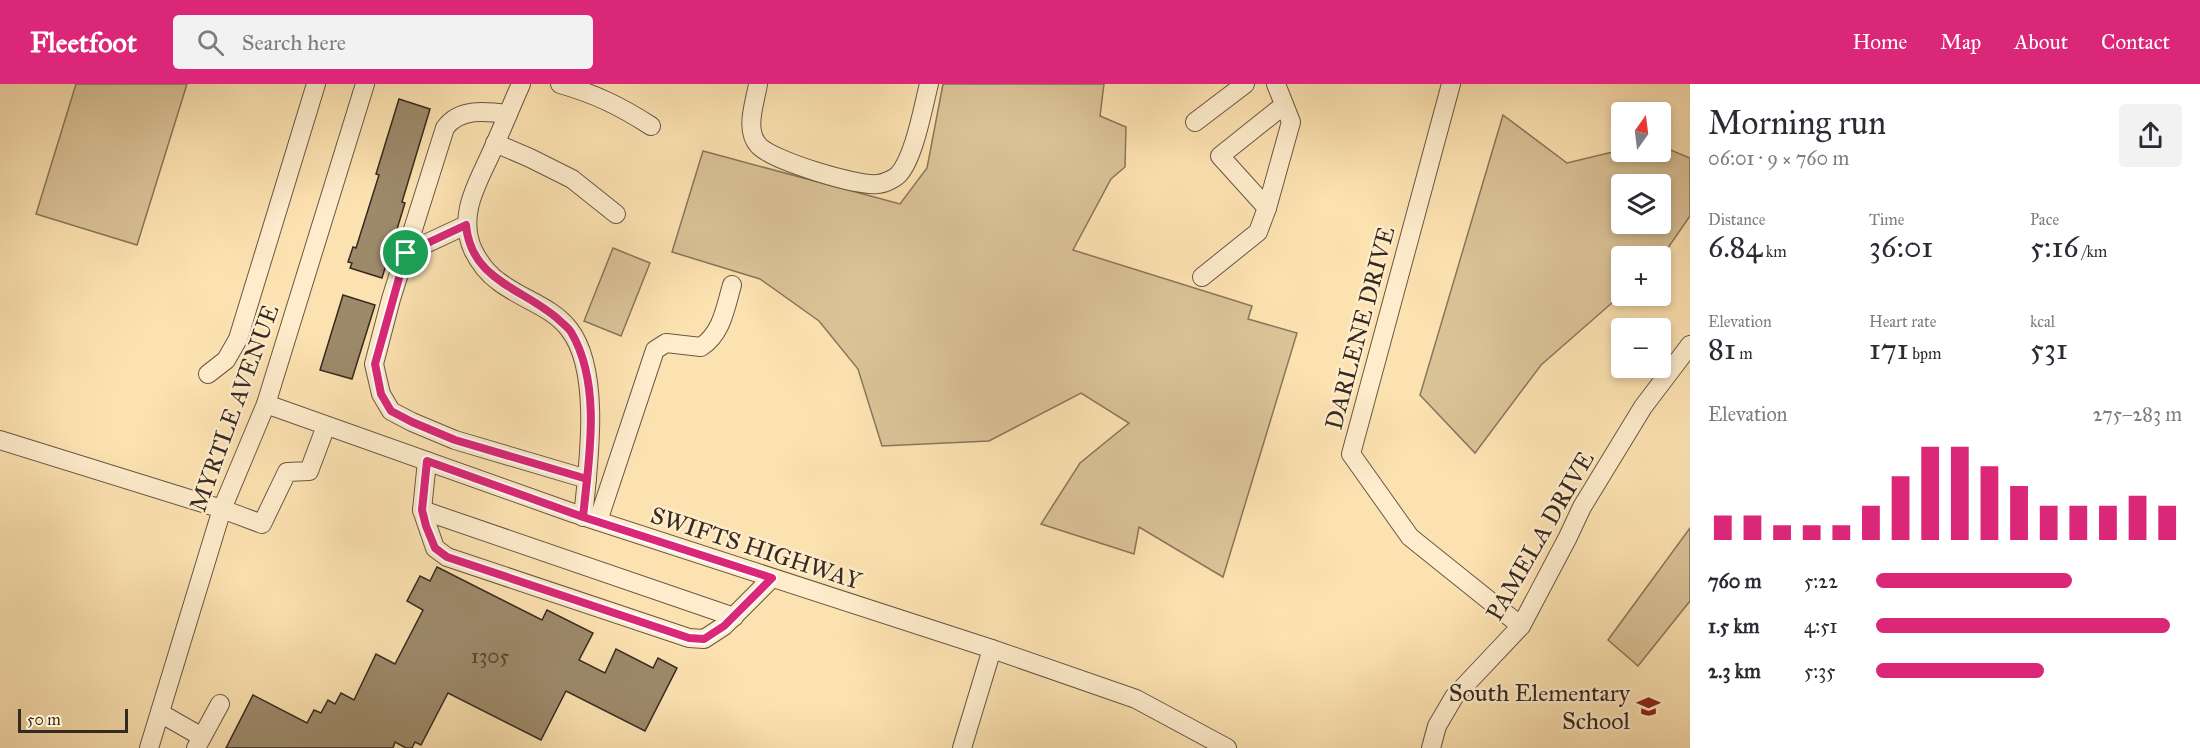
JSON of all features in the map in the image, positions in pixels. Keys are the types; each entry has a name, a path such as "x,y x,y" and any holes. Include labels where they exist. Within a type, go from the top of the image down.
{"street":[{"path":"208,374 226,360 238,339 316,84"},
{"name":"MYRTLE AVENUE","path":"149,748 222,509 266,404 365,84"},
{"path":"521,84 471,197 466,225 467,237 479,263 498,281 546,309 570,330 583,357 589,390 590,444 587,479 590,519"},
{"path":"560,84 604,98 651,126"},
{"path":"758,84 750,128 759,146 788,162 850,181 877,184 896,177 908,163 929,84"},
{"path":"1195,122 1245,84"},
{"path":"1202,277 1258,232 1291,122 1276,84"},
{"name":"DARLENE DRIVE","path":"1451,84 1352,454 1410,537 1521,626"},
{"path":"1267,208 1220,156 1284,105"},
{"path":"508,114 489,111 463,114 451,119 445,128 406,253 375,364 381,394 391,411 455,440 587,479"},
{"path":"495,143 572,179 616,213"},
{"path":"406,253 466,225"},
{"path":"590,519 655,350 666,343 701,347 712,340 720,327 732,285"},
{"name":"PAMELA DRIVE","path":"1431,748 1437,726 1454,697 1521,626 1582,507 1636,417 1690,345"},
{"name":"SWIFTS HIGHWAY","path":"266,404 590,519 992,649 1136,699 1227,748"},
{"path":"0,440 222,509 262,524 287,472 309,471 326,426"},
{"path":"427,461 422,510 435,548 447,557 503,576 689,638 704,639 724,626 772,578"},
{"path":"422,510 734,617"},
{"path":"962,748 992,649"},
{"path":"160,713 199,743 220,704"}],"shaded area":[{"path":"76,84 187,84 137,245 36,214"},
{"path":"943,84 1104,84 1100,116 1126,127 1125,167 1111,179 1073,250 1252,306 1248,319 1297,333 1223,577 1139,527 1134,554 1041,524 1080,463 1129,423 1081,393 989,441 882,446 858,369 819,321 760,279 672,252 703,151 900,204 927,168"},
{"path":"1503,115 1567,163 1611,152 1611,162 1671,162 1671,150 1690,158 1690,216 1669,246 1611,246 1611,304 1541,365 1475,453 1420,395"},
{"path":"613,248 650,263 621,336 584,321"},
{"path":"1690,528 1690,601 1638,666 1608,640"}],"building":[{"path":"399,99 430,109 382,278 350,268 352,263 348,262 353,247 356,248 379,175 376,174"},
{"path":"343,295 375,305 352,379 320,370"},
{"path":"437,567 542,620 547,610 593,633 579,660 605,673 616,649 653,668 658,658 677,668 645,731 566,691 541,740 448,693 421,745 415,742 412,748 406,748 395,742 393,748 226,748 253,695 307,723 314,710 321,713 328,700 335,704 341,693 354,700 376,654 395,664 423,610 407,601 420,576 430,581"}],"place":[{"name":"South Elementary School","path":"1648,707"}],"route":[{"path":"406,253 391,299 375,364 381,394 391,411 455,440 587,479 583,517 772,578 724,626 704,639 689,638 447,557 435,548 422,510 427,461 583,517 590,444 589,390 583,357 570,330 546,309 498,281 479,263 467,237 466,225 406,253"}]}
